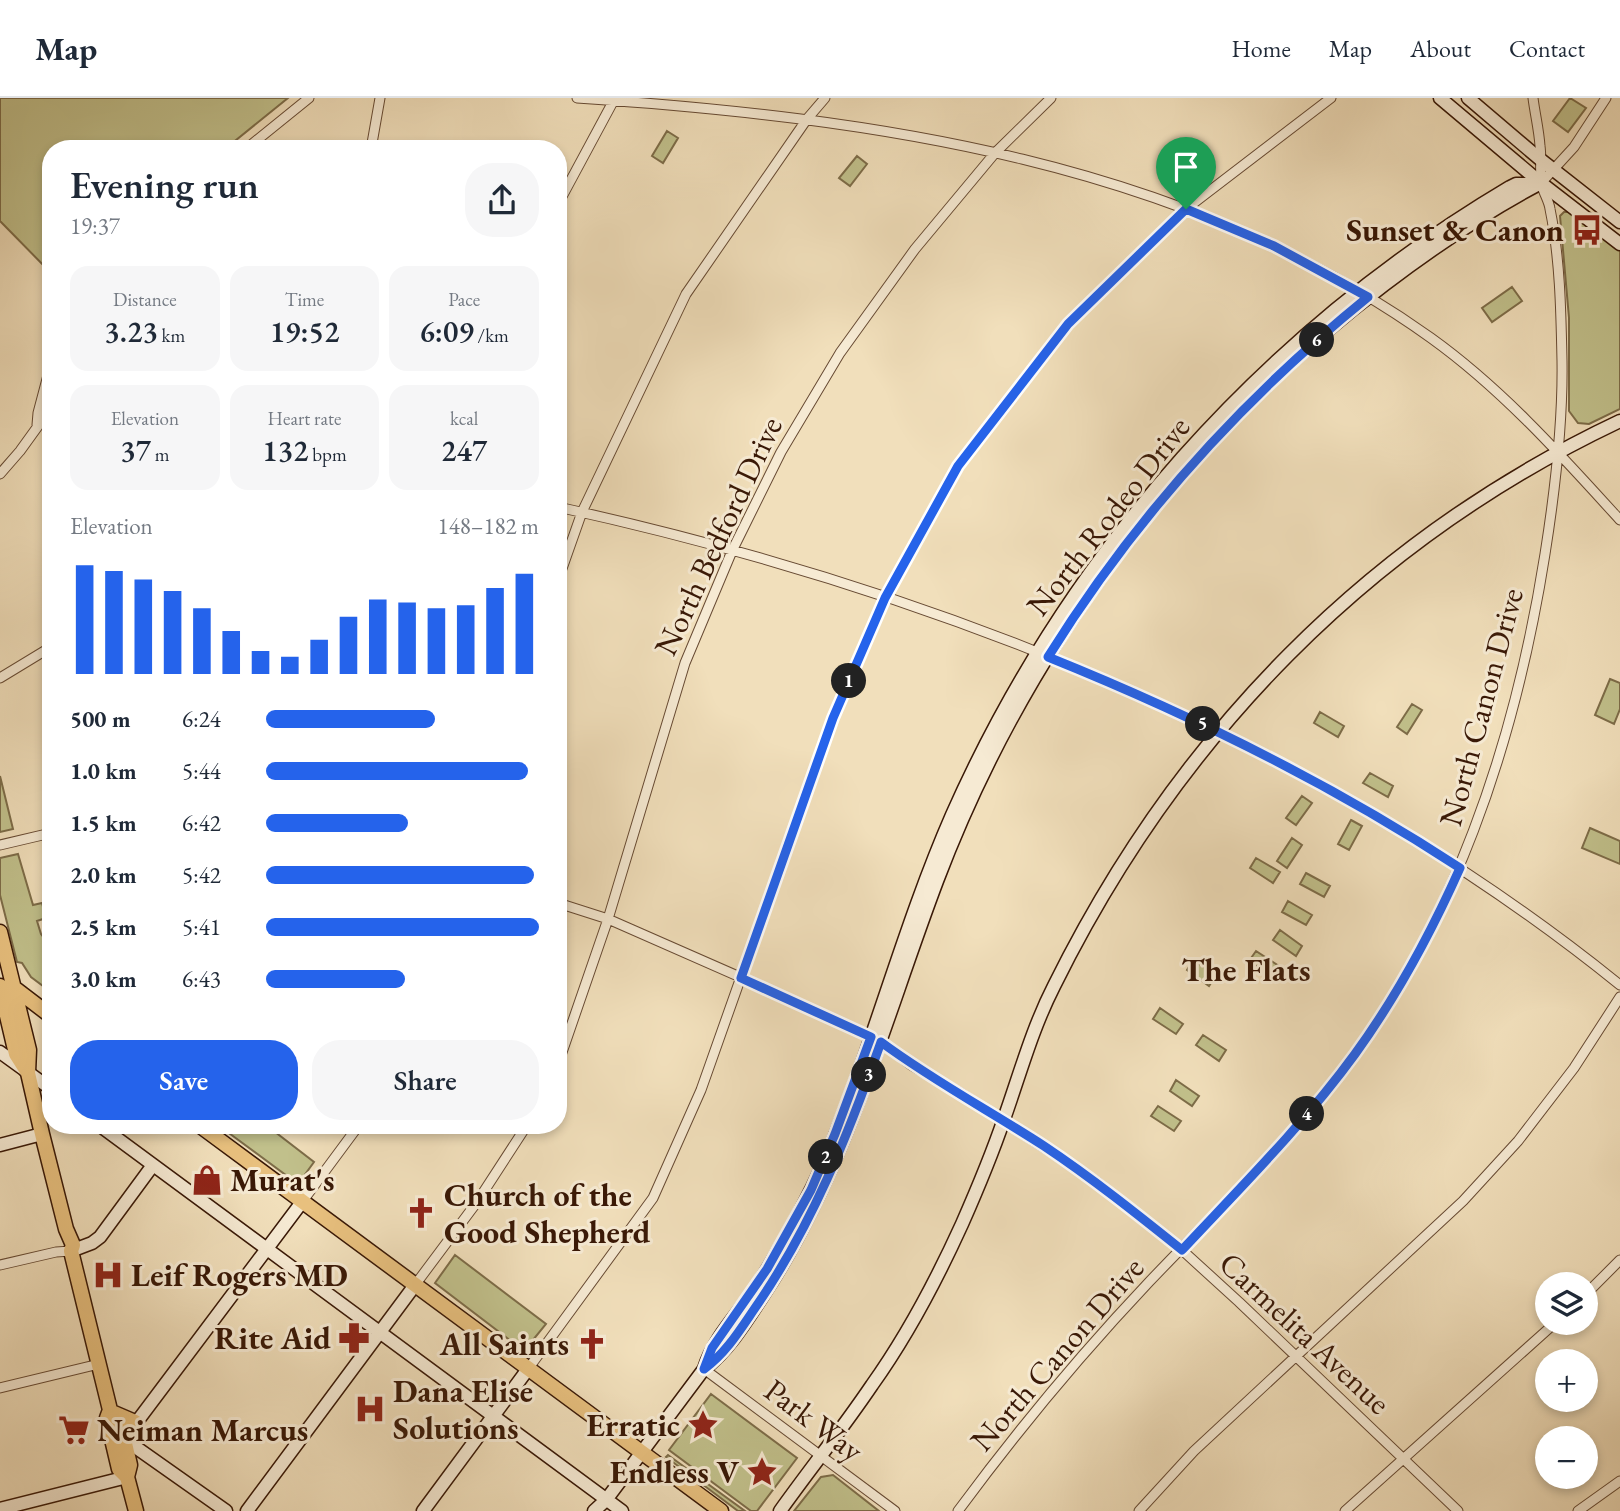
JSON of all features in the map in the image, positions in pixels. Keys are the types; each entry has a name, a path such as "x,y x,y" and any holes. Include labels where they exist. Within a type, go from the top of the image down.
{"main road":[{"path":"0,932 7,986 29,1050 28,1073 42,1134 66,1229 73,1245 71,1251 110,1410 118,1418 124,1438 130,1465 127,1477"},
{"path":"0,976 7,986 42,1010"},
{"path":"7,986 4,1017 16,1054 28,1073"},
{"path":"211,1134 721,1511"},
{"path":"110,1410 135,1422"},
{"path":"110,1410 107,1418 118,1465 127,1477 136,1511"}],"street":[{"path":"257,140 309,98"},
{"path":"373,140 380,98"},
{"path":"577,98 707,107 807,118 902,133 1092,178 1186,209 1274,246 1363,294 1455,357 1558,452 1620,520"},
{"path":"567,554 582,512 686,294 807,118 825,98"},
{"name":"North Bedford Drive","path":"567,1038 608,919 685,663 732,551 781,452 840,353 915,249 995,153 1051,98"},
{"path":"423,1511 653,1198 701,1090 833,718 885,598 958,466 1068,324 1186,209 1332,98"},
{"path":"1440,98 1541,183 1620,244"},
{"path":"1468,98 1620,222"},
{"name":"North Canon Drive","path":"958,1511 1075,1365 1297,1125 1354,1055 1412,965 1460,868 1499,759 1527,650 1545,553 1558,452 1562,363 1559,290 1550,206 1541,183 1541,160 1533,98"},
{"path":"1541,183 1573,148 1606,98"},
{"path":"567,187 614,99"},
{"name":"North Rodeo Drive","path":"594,1511 605,1505 704,1369 712,1348 767,1269 806,1199 876,1040 915,910 948,824 989,739 1111,544 1197,440 1290,348 1452,223 1516,184 1541,183"},
{"path":"37,425 42,398"},
{"path":"0,474 20,452 42,419"},
{"path":"780,1511 874,1384 926,1294 961,1227 1004,1121 1028,1044 1073,947 1139,835 1217,731 1257,684 1313,630 1365,584 1432,531 1513,477 1620,421"},
{"path":"37,425 42,425"},
{"path":"567,509 732,551 885,598 1042,655 1131,691 1217,731 1332,790 1460,868 1545,926 1620,985"},
{"path":"0,678 42,652"},
{"path":"0,845 42,834"},
{"name":"Carmelita Avenue","path":"567,906 608,919 876,1040 911,1065 1004,1121 1097,1182 1182,1250 1458,1511"},
{"path":"1139,1511 1194,1451 1463,1201 1518,1141 1574,1068 1620,997"},
{"path":"0,1052 42,1083"},
{"path":"0,1145 42,1134"},
{"path":"111,1134 493,1416 605,1505 622,1511"},
{"path":"226,1511 124,1438 352,1134"},
{"path":"247,1511 477,1202 521,1134"},
{"path":"0,1265 71,1251 91,1244 100,1237 153,1165"},
{"path":"1598,1282 1620,1260"},
{"path":"1345,1511 1542,1335"},
{"path":"0,1388 99,1364"},
{"name":"Park Way","path":"704,1369 895,1511"},
{"path":"153,1399 150,1411 138,1431 138,1437 141,1444 180,1474 182,1480"},
{"path":"0,1509 127,1477"},
{"path":"1578,1511 1620,1481"}],"shaded area":[{"path":"0,98 288,98 236,140 42,140 42,264 0,221"},
{"path":"1570,98 1586,108 1568,132 1553,121"},
{"path":"667,131 678,138 663,163 652,156"},
{"path":"857,156 867,164 850,186 839,178"},
{"path":"1564,212 1570,212 1620,251 1620,409 1589,424 1578,423 1569,411 1569,318 1560,216"},
{"path":"1512,287 1522,301 1492,322 1482,308"},
{"path":"1610,679 1620,683 1620,709 1614,724 1595,715"},
{"path":"1412,704 1422,710 1407,734 1397,727"},
{"path":"1320,712 1344,726 1338,737 1314,723"},
{"path":"1370,773 1393,786 1388,797 1363,783"},
{"path":"0,776 13,829 0,832"},
{"path":"1302,796 1312,803 1296,825 1286,818"},
{"path":"1351,820 1362,826 1349,850 1338,844"},
{"path":"1590,828 1620,841 1620,864 1582,848"},
{"path":"1292,838 1302,845 1287,868 1277,861"},
{"path":"18,854 33,905 42,903 42,919 37,921 42,935 42,985 31,977 22,963 17,962 0,895 0,858"},
{"path":"1256,858 1280,872 1273,883 1250,868"},
{"path":"1306,873 1330,886 1324,897 1300,884"},
{"path":"1288,901 1312,915 1306,925 1282,912"},
{"path":"1280,930 1302,946 1296,956 1273,940"},
{"path":"1256,951 1279,966 1272,977 1249,961"},
{"path":"1193,960 1216,975 1209,986 1187,970"},
{"path":"1160,1008 1183,1024 1176,1034 1153,1019"},
{"path":"1203,1035 1226,1050 1219,1061 1196,1045"},
{"path":"1176,1080 1199,1096 1192,1106 1170,1091"},
{"path":"1158,1106 1181,1121 1174,1131 1151,1116"},
{"path":"230,1134 278,1134 314,1162 298,1184"},
{"path":"455,1255 546,1324 524,1351 435,1283"},
{"path":"711,1394 797,1458 757,1511 751,1511 669,1450"},
{"path":"668,1455 745,1511 738,1511 666,1457"},
{"path":"833,1475 879,1511 794,1511 821,1477"}],"place":[{"name":"Sunset & Canon","path":"1587,230"},
{"name":"Murat's","path":"207,1180"},
{"name":"Church of the Good Shepherd","path":"421,1213"},
{"name":"Leif Rogers MD","path":"108,1275"},
{"name":"Rite Aid","path":"354,1338"},
{"name":"All Saints","path":"592,1344"},
{"name":"Dana Elise Solutions","path":"370,1409"},
{"name":"Erratic","path":"703,1425"},
{"name":"Neiman Marcus","path":"74,1430"},
{"name":"Endless V","path":"762,1472"}],"district":[{"name":"The Flats","path":"1246,969"}],"route":[{"path":"1186,209 1274,246 1368,297 1307,348 1205,448 1113,560 1048,657 1131,691 1279,761 1371,812 1460,868 1412,965 1354,1055 1279,1146 1182,1250 1097,1182 962,1094 911,1065 881,1042 846,1138 807,1223 777,1275 744,1323 720,1356 704,1369 712,1348 783,1244 811,1190 871,1037 741,978 833,718 885,598 958,466 1068,324 1186,209"}]}
